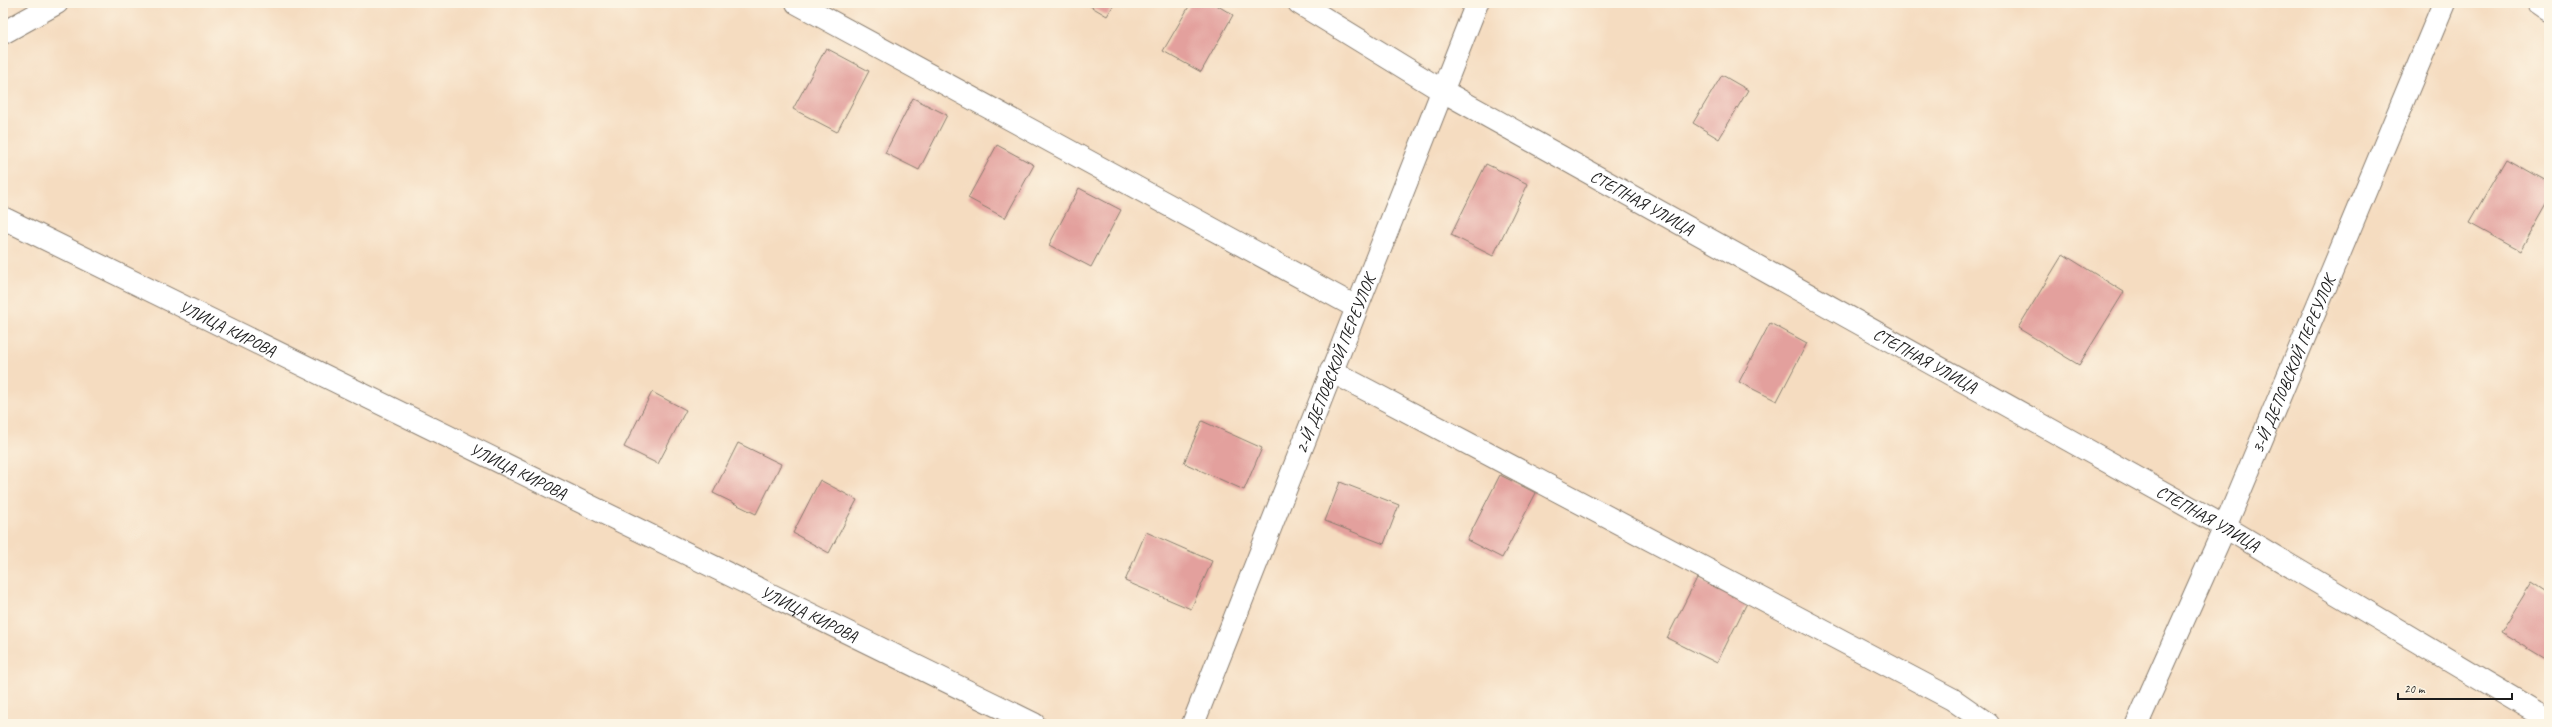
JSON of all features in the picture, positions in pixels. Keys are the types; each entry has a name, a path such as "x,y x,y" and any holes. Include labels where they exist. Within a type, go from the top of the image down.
{"street":[{"path":"3,33 57,3"},
{"path":"797,3 1356,307"},
{"name":"СТЕПНАЯ УЛИЦА","path":"1299,3 1441,90 2225,527 2549,720"},
{"name":"2-Й ДЕПОВСКОЙ ПЕРЕУЛОК","path":"1193,724 1441,90 1477,3"},
{"name":"3-Й ДЕПОВСКОЙ ПЕРЕУЛОК","path":"2137,724 2225,527 2444,3"},
{"path":"2539,3 2549,10"},
{"name":"УЛИЦА КИРОВА","path":"3,218 1034,724"},
{"path":"1331,371 1952,699 1988,724"}],"building":[{"path":"1085,3 1115,3 1107,16"},
{"path":"1191,3 1213,3 1233,15 1201,72 1163,51"},
{"path":"826,48 869,71 837,132 793,109"},
{"path":"1722,75 1748,90 1719,139 1693,123"},
{"path":"913,98 947,115 919,170 885,153"},
{"path":"997,145 1034,165 1005,218 968,198"},
{"path":"2506,159 2549,183 2549,200 2520,251 2469,223"},
{"path":"1486,164 1528,184 1493,256 1451,235"},
{"path":"1079,188 1121,210 1091,267 1049,245"},
{"path":"2063,254 2124,292 2079,365 2018,328"},
{"path":"1770,323 1807,343 1777,401 1739,382"},
{"path":"652,392 686,410 658,464 624,447"},
{"path":"1202,421 1262,448 1244,490 1184,463"},
{"path":"738,443 781,464 756,514 713,493"},
{"path":"1500,475 1536,493 1502,558 1467,540"},
{"path":"820,480 857,500 829,553 793,533"},
{"path":"1340,482 1399,505 1384,544 1325,521"},
{"path":"1146,532 1212,561 1191,609 1125,581"},
{"path":"1697,578 1747,603 1717,663 1667,638"},
{"path":"2532,582 2549,593 2549,661 2501,632"}]}
